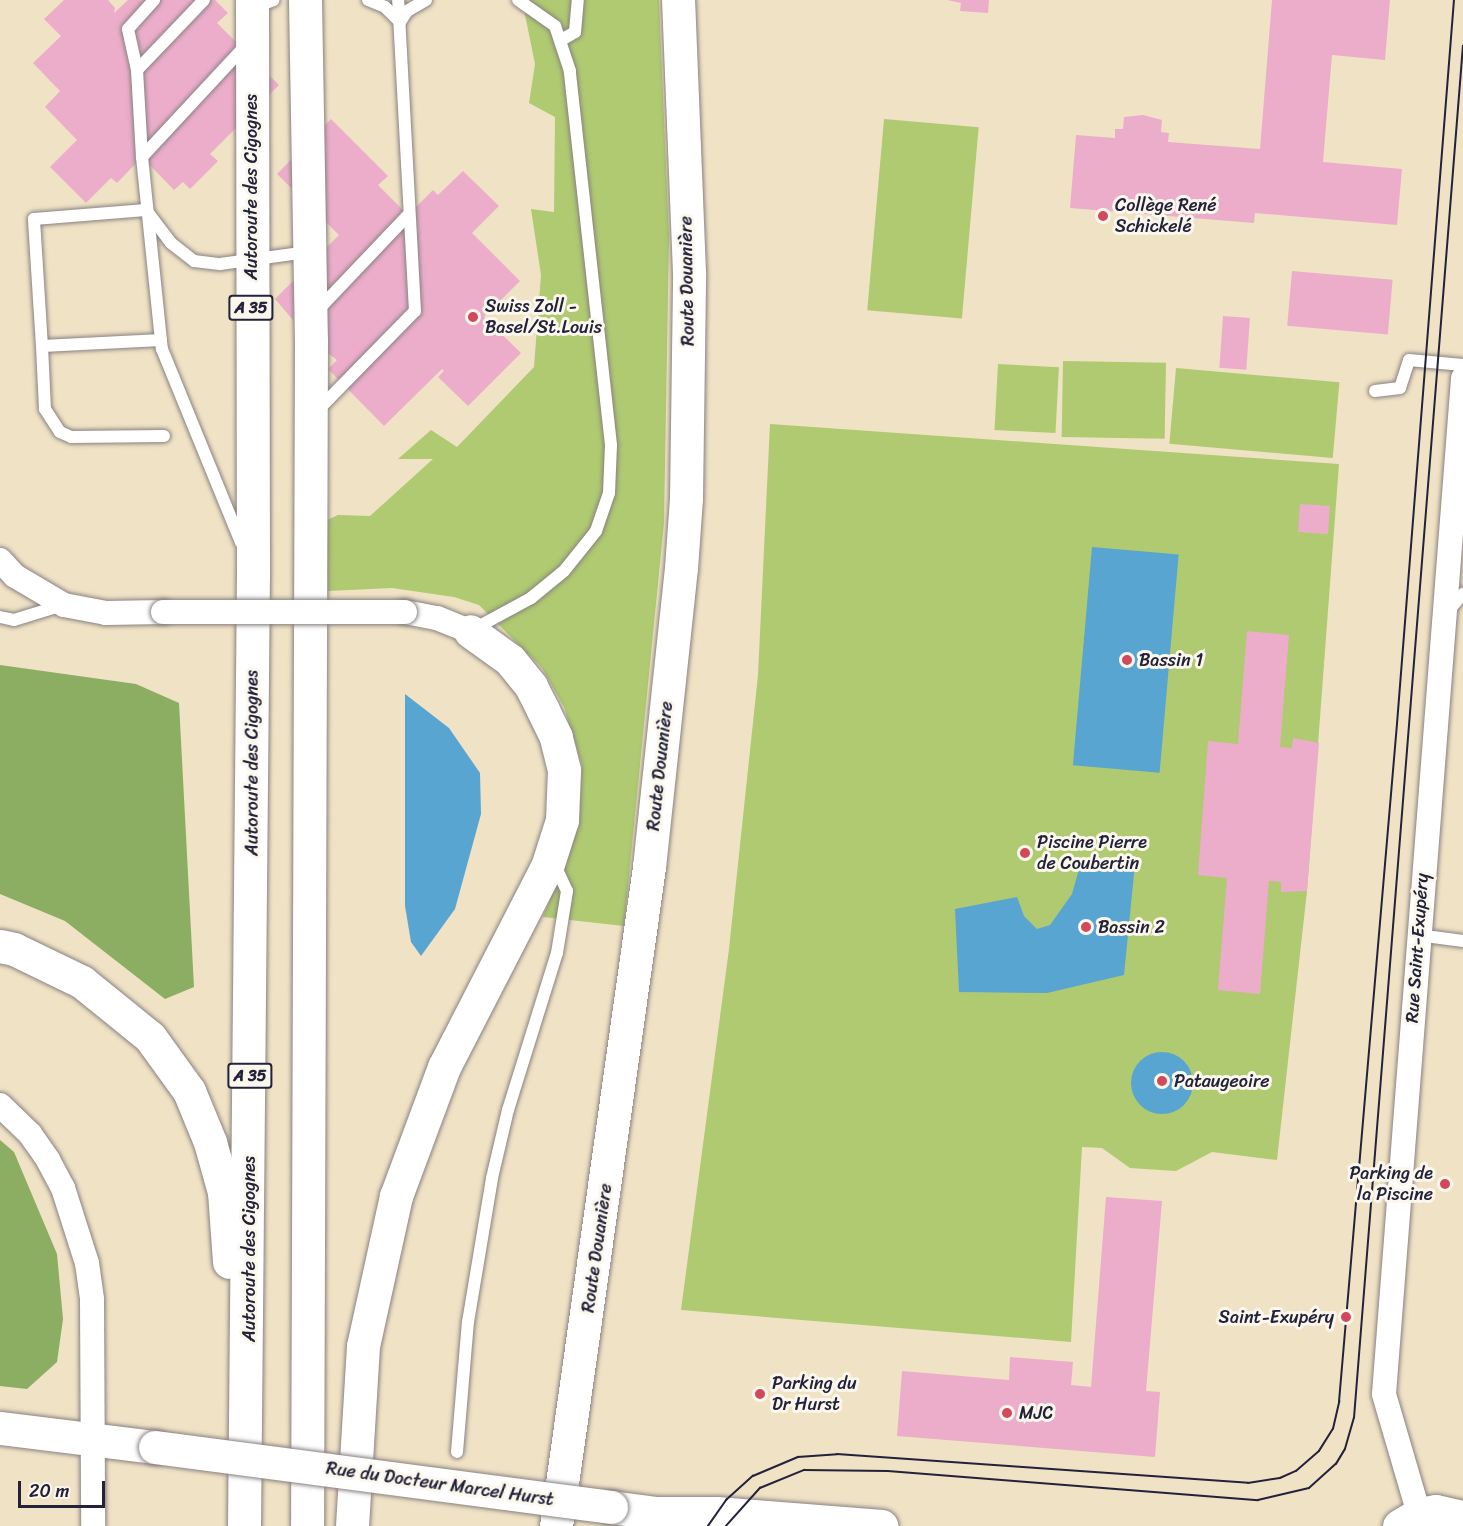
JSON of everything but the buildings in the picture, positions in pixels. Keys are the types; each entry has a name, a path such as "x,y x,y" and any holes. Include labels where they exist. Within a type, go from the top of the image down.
{"main road":[{"path":"305,0 311,317 307,1526"},
{"name":"Route Douanière","path":"556,1526 638,948 681,568 686,498 689,272 678,0"},
{"name":"Autoroute des Cigognes","path":"244,1526 248,1419 253,576 250,261 251,40 259,3"},
{"path":"352,1526 363,1346 396,1196 444,1067 551,856 562,820 564,770 556,737 531,686 510,660 470,632"},
{"path":"0,946 14,949 82,982 150,1037 189,1091 210,1142 224,1192 233,1322 248,1419"},
{"name":"Rue du Docteur Marcel Hurst","path":"0,1428 611,1507 655,1520 716,1513 881,1526"},
{"path":"1409,1520 1436,1511 1463,1517"}],"street":[{"name":"Rue Saint-Exupéry","path":"1409,1520 1384,1394 1443,616 1461,427 1463,378"},
{"path":"0,560 15,576 64,605 106,613 405,612 437,618 470,632"},
{"path":"0,1105 30,1134 48,1160 79,1234 92,1300 93,1526"}],"lane":[{"path":"154,0 128,29 137,70 146,210 161,340 253,576"},
{"path":"137,70 204,0"},
{"path":"368,0 385,8 400,22"},
{"path":"310,417 415,311 398,0"},
{"path":"400,22 407,11 426,0"},
{"path":"470,632 531,598 564,571 596,531 609,493 611,445 570,71 562,39 543,15 519,0"},
{"path":"562,39 575,32 578,0"},
{"path":"142,158 251,40"},
{"path":"146,210 171,243 195,261 220,264 310,252"},
{"path":"146,210 34,219 45,409 60,432 71,437 165,436"},
{"path":"311,317 408,215"},
{"path":"42,347 161,340"},
{"path":"1375,391 1400,388 1409,360 1463,365"},
{"path":"1443,616 1463,594"},
{"path":"0,617 14,620 64,605"},
{"path":"457,1452 468,1322 492,1178 557,953 567,891 551,856"},
{"path":"1418,936 1463,941"}],"green space":[{"path":"522,0 659,0 669,238 664,523 624,926 543,917 579,826 582,765 564,707 542,668 479,605 454,597 392,588 328,591 321,523 338,515 370,516 433,459 398,459 431,430 457,447 534,367 541,275 531,209 554,212 555,117 529,103 535,64"},
{"path":"884,119 979,127 962,319 867,310"},
{"path":"1063,361 1166,363 1165,439 1062,437"},
{"path":"998,364 1059,367 1055,433 995,430"},
{"path":"1176,368 1339,382 1333,458 1169,444"},
{"name":"Piscine Pierre de Coubertin","path":"770,424 1339,464 1307,891 1277,1160 1212,1152 1176,1171 1130,1168 1102,1148 1082,1147 1071,1342 681,1310 729,949 758,675"},
{"path":"0,665 136,684 179,703 194,987 165,999 65,921 0,894"},
{"path":"0,1140 14,1152 57,1254 63,1319 57,1362 27,1389 0,1386"}],"water":[{"name":"Bassin 1","path":"1092,547 1179,555 1160,773 1073,765"},
{"path":"405,694 449,728 480,773 481,814 455,909 421,956 411,942 405,906"},
{"name":"Bassin 2","path":"1081,862 1135,864 1124,975 1047,993 959,992 955,909 1017,897 1024,916 1037,929 1050,925 1072,894"},
{"name":"Pataugeoire","path":"1162,1052 1174,1054 1184,1061 1191,1071 1193,1083 1191,1095 1184,1105 1174,1112 1162,1114 1150,1112 1140,1105 1133,1095 1131,1083 1133,1071 1140,1061 1150,1054"}],"tram line":[{"path":"708,1526 726,1500 753,1476 798,1457 837,1454 1248,1483 1280,1478 1296,1471 1319,1451 1333,1429 1339,1402 1397,724 1454,0"},
{"path":"726,1526 760,1488 804,1470 888,1471 1258,1500 1309,1488 1336,1464 1345,1449 1354,1418 1463,46"}],"place":[{"name":"Collège René Schickelé","path":"1103,216"},
{"name":"Swiss Zoll - Basel/St.Louis","path":"473,317"},
{"name":"Bassin 1","path":"1127,660"},
{"name":"Piscine Pierre de Coubertin","path":"1025,853"},
{"name":"Bassin 2","path":"1086,927"},
{"name":"Pataugeoire","path":"1162,1081"},
{"name":"Parking de la Piscine","path":"1445,1184"},
{"name":"Saint-Exupéry","path":"1346,1317"},
{"name":"Parking du Dr Hurst","path":"760,1394"},
{"name":"MJC","path":"1007,1413"}]}
